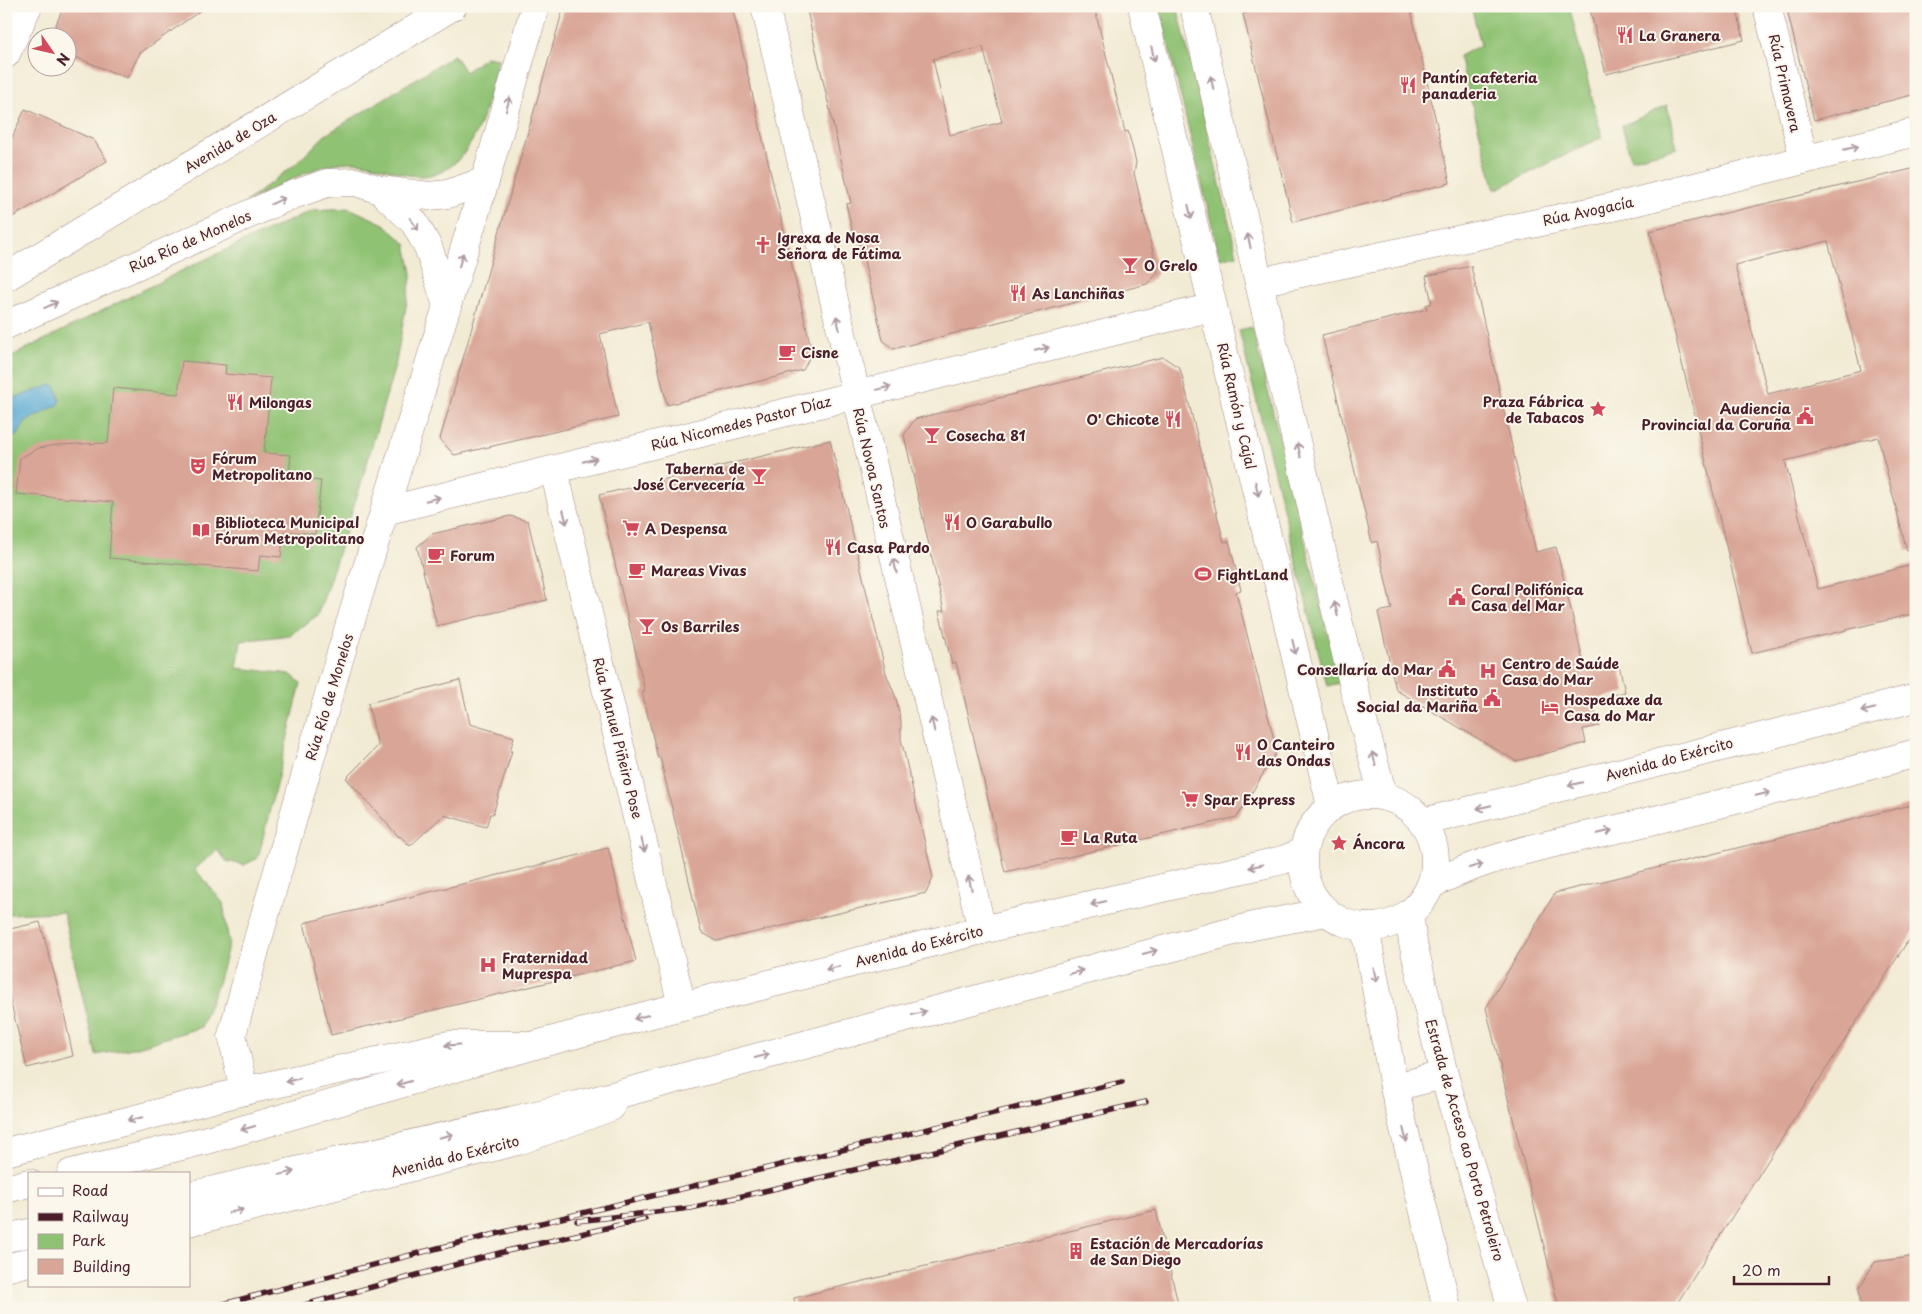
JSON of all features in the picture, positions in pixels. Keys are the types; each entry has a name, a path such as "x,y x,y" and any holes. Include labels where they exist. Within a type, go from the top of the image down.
{"street":[{"path":"6,54 28,6"},
{"name":"Avenida de Oza","path":"6,277 453,6"},
{"name":"Rúa Novoa Santos","path":"765,6 982,930"},
{"name":"Rúa Ramón y Cajal","path":"1142,6 1331,806"},
{"path":"1194,6 1355,692 1383,795"},
{"name":"Rúa Primavera","path":"1767,6 1804,160"},
{"name":"Rúa Río de Monelos","path":"244,1091 232,1035 267,906 485,181 533,14"},
{"name":"Rúa Avogacía","path":"1259,282 1626,204 1916,132"},
{"name":"Rúa Río de Monelos","path":"6,325 279,201 327,183 356,182 380,190 430,196 448,194 485,181"},
{"name":"Rúa Río de Monelos","path":"380,190 414,222 429,249 447,306"},
{"name":"Rúa Nicomedes Pastor Díaz","path":"385,511 1213,307"},
{"name":"Rúa Manuel Piñeiro Pose","path":"554,470 682,1006"},
{"name":"Avenida do Exército","path":"1423,822 1916,698"},
{"path":"1431,885 1453,873 1541,847 1812,782 1916,753"},
{"path":"1383,795 1405,804 1423,822 1432,840 1437,859 1431,885 1421,902 1409,914 1385,925 1365,927 1348,924 1326,912 1307,886 1303,866 1303,852 1312,827 1331,806 1353,796 1383,795"},
{"name":"Avenida do Exército","path":"76,1172 207,1140 535,1045 682,1006 982,930 1283,860 1303,852"},
{"name":"Avenida do Exército","path":"190,1196 578,1105 1253,926 1326,912"},
{"name":"Estrada de Acceso ao Porto Petroleiro","path":"1409,914 1413,943 1444,1075 1512,1308"},
{"path":"1365,927 1394,1087 1447,1308"},
{"name":"Avenida do Exército","path":"6,1152 244,1091 449,1045 535,1045"},
{"name":"Avenida do Exército","path":"190,1222 518,1141 715,1069"},
{"path":"1394,1087 1444,1075"},
{"path":"6,1189 28,1183"},
{"path":"6,1238 28,1233"},
{"path":"6,1268 28,1262"}],"green space":[{"path":"1159,6 1177,6 1237,255 1220,259"},
{"path":"1471,6 1569,6 1602,137 1495,190 1459,56 1481,45"},
{"path":"454,55 465,72 486,57 498,59 483,116 475,135 465,152 452,165 436,174 416,176 366,163 349,162 336,164 296,177 246,202 298,162 324,136"},
{"path":"1667,105 1677,148 1631,159 1622,126"},
{"path":"349,208 384,224 406,244 412,273 396,362 361,484 318,615 290,635 241,641 237,668 290,674 301,683 258,858 244,865 226,861 217,850 195,869 223,903 229,943 219,980 201,1027 138,1047 96,1055 63,912 6,914 6,359 189,267 312,210"},
{"path":"1252,327 1340,683 1327,686 1239,330"}],"water":[{"path":"51,385 56,387 60,400 58,405 26,421 18,435 11,438 6,432 6,401"}],"building":[{"path":"64,6 207,6 140,53 127,78 78,58 78,28 54,28"},
{"path":"564,6 732,6 812,352 803,370 667,405 648,322 600,334 618,417 454,455 440,439"},
{"path":"806,6 1094,6 1125,132 1128,131 1136,162 1134,173 1158,273 1147,284 893,349 883,340 858,236 854,237 846,204 851,203","holes":["983,47 1002,122 950,135 933,59"]},
{"path":"1275,6 1410,6 1450,183 1293,222 1243,14"},
{"path":"1589,6 1736,6 1744,40 1606,74"},
{"path":"1786,6 1916,6 1916,94 1814,120"},
{"path":"25,109 94,140 107,161 6,221 6,151"},
{"name":"Audiencia Provincial da Coruña","path":"1916,168 1916,549 1907,551 1878,437 1785,461 1818,589 1916,564 1916,613 1752,653 1650,231","holes":["1828,241 1861,370 1768,394 1735,265"]},
{"path":"1471,266 1536,552 1556,547 1585,669 1618,661 1625,692 1592,701 1599,726 1583,729 1586,743 1516,761 1396,690 1378,612 1392,609 1377,541 1372,543 1322,335 1427,309 1426,305 1432,303 1426,276"},
{"path":"1163,357 1180,368 1224,542 1229,541 1241,590 1236,592 1277,751 1237,817 1005,872 956,662 952,664 939,611 944,611 904,435 915,419"},
{"name":"Fórum Metropolitano","path":"182,361 226,365 225,374 271,378 264,453 291,455 289,477 321,481 315,534 284,531 281,557 260,555 258,571 109,558 113,502 16,494 20,458 39,448 56,445 108,443 113,388 178,394"},
{"path":"830,440 886,673 896,698 901,722 901,739 933,878 926,893 717,941 701,932 660,757 658,758 642,692 645,691 599,495"},
{"path":"510,516 528,521 547,600 437,626 417,547 432,534"},
{"path":"460,680 470,724 514,737 510,751 512,751 493,814 490,814 486,827 444,815 410,846 399,837 346,778 378,746 368,703"},
{"path":"1911,805 1916,823 1916,928 1674,1308 1559,1308 1486,1008 1555,893"},
{"path":"608,848 636,961 331,1035 304,923"},
{"path":"40,922 61,999 73,1056 27,1068 6,983 6,930"},
{"name":"Estación de Mercadorías de San Diego","path":"1156,1210 1179,1308 795,1308 794,1298"},
{"path":"1916,1256 1916,1308 1861,1308 1859,1288 1875,1262"}],"railway":[{"path":"208,1308 438,1248 1122,1082"},
{"path":"577,1221 691,1208 1146,1102"},
{"path":"293,1308 507,1251 645,1219"}],"place":[{"name":"La Granera","path":"1625,35"},
{"name":"Pantín cafeteria panaderia","path":"1408,85"},
{"name":"Igrexa de Nosa Señora de Fátima","path":"763,245"},
{"name":"O Grelo","path":"1130,265"},
{"name":"As Lanchiñas","path":"1018,293"},
{"name":"Cisne","path":"787,352"},
{"name":"Milongas","path":"235,402"},
{"name":"Praza Fábrica de Tabacos","path":"1598,409"},
{"name":"Audiencia Provincial da Coruña","path":"1805,416"},
{"name":"O' Chicote","path":"1173,419"},
{"name":"Cosecha 81","path":"932,435"},
{"name":"Fórum Metropolitano","path":"198,466"},
{"name":"Taberna de José Cervecería","path":"759,476"},
{"name":"O Garabullo","path":"952,522"},
{"name":"A Despensa","path":"631,528"},
{"name":"Biblioteca Municipal Fórum Metropolitano","path":"201,530"},
{"name":"Casa Pardo","path":"833,547"},
{"name":"Forum","path":"436,555"},
{"name":"Mareas Vivas","path":"637,570"},
{"name":"FightLand","path":"1203,574"},
{"name":"Coral Polifónica Casa del Mar","path":"1457,597"},
{"name":"Os Barriles","path":"647,626"},
{"name":"Consellaría do Mar","path":"1447,669"},
{"name":"Centro de Saúde Casa do Mar","path":"1488,671"},
{"name":"Instituto Social da Mariña","path":"1492,698"},
{"name":"Hospedaxe da Casa do Mar","path":"1550,707"},
{"name":"O Canteiro das Ondas","path":"1243,752"},
{"name":"Spar Express","path":"1190,799"},
{"name":"La Ruta","path":"1069,837"},
{"name":"Áncora","path":"1339,843"},
{"name":"Fraternidad Muprespa","path":"488,965"},
{"name":"Estación de Mercadorías de San Diego","path":"1076,1251"}]}
